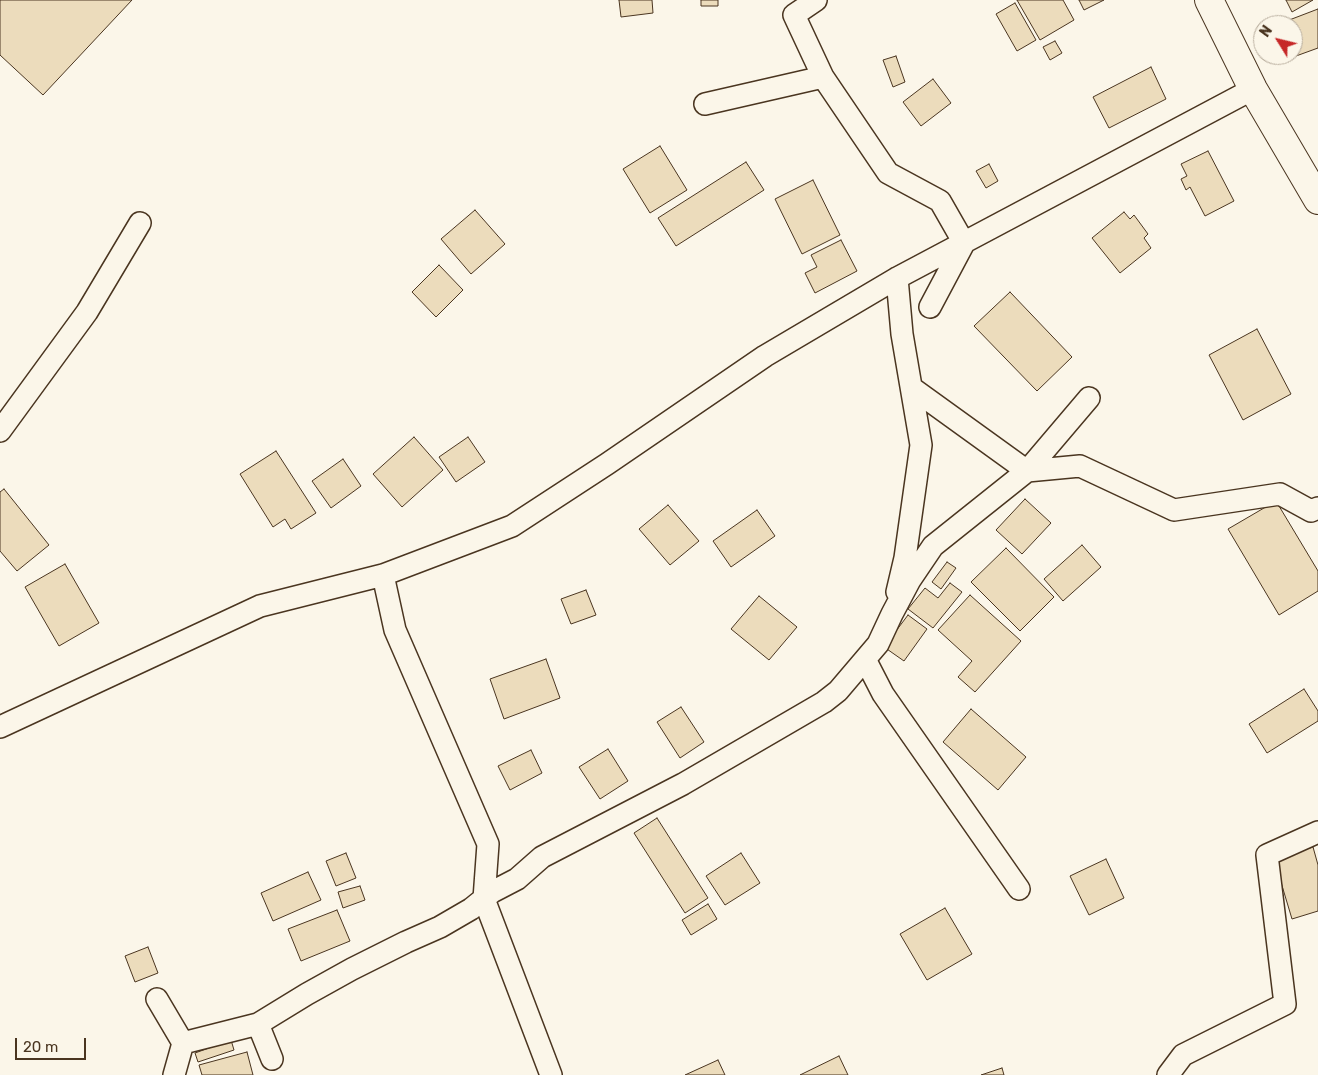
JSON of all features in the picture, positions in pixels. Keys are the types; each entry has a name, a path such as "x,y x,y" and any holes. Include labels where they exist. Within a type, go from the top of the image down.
{"main road":[{"path":"1209,0 1252,89 1318,200"}],"street":[{"path":"816,0 794,15 823,77 888,173 940,201 964,243"},
{"path":"705,104 823,77"},
{"path":"0,727 260,606 383,575 512,526 607,464 765,356 897,278 1252,89"},
{"path":"0,431 87,312 140,224"},
{"path":"930,308 964,243"},
{"path":"892,614 905,558 922,445 902,334 897,278"},
{"path":"912,388 1028,471 1080,466 1174,510 1280,494 1311,511 1318,508"},
{"path":"183,1043 258,1024 352,968 440,928 471,909 492,892 517,879 542,857 674,789 824,702 838,691 866,661 878,644 910,580 933,546 1028,471 1090,398"},
{"path":"383,575 394,630 488,844 484,899 551,1075"},
{"path":"866,661 883,694 1019,889"},
{"path":"1168,1075 1184,1055 1285,1004 1267,855 1318,832"},
{"path":"157,999 183,1043 174,1075"},
{"path":"258,1024 272,1058"}],"building":[{"path":"0,0 132,0 43,95 0,55"},
{"path":"619,0 652,0 653,13 621,17"},
{"path":"701,0 718,0 718,6 701,6"},
{"path":"1017,0 1063,0 1074,20 1040,40"},
{"path":"1079,0 1104,0 1084,10"},
{"path":"1286,0 1313,0 1292,12"},
{"path":"1015,3 1036,40 1017,51 996,14"},
{"path":"1318,9 1318,48 1303,53 1303,15"},
{"path":"1055,41 1062,53 1050,60 1043,47"},
{"path":"896,56 905,82 893,87 883,60"},
{"path":"1151,67 1166,99 1109,128 1093,97"},
{"path":"933,79 951,103 921,126 903,102"},
{"path":"660,146 687,190 650,213 623,169"},
{"path":"1208,151 1234,201 1205,216 1190,187 1186,190 1181,179 1187,176 1181,164"},
{"path":"746,162 764,190 676,246 658,218"},
{"path":"989,164 998,181 986,188 976,171"},
{"path":"813,180 840,235 802,254 775,199"},
{"path":"475,210 505,244 471,274 441,239"},
{"path":"1124,212 1130,219 1134,215 1148,234 1144,238 1151,248 1120,273 1092,238"},
{"path":"841,240 857,271 815,293 805,273 817,267 811,255"},
{"path":"439,265 463,290 436,317 412,292"},
{"path":"1010,292 1072,357 1037,391 974,326"},
{"path":"1257,329 1291,394 1243,420 1209,355"},
{"path":"414,437 443,470 402,507 373,474"},
{"path":"468,437 485,462 456,482 439,457"},
{"path":"276,451 316,513 291,529 285,519 273,527 240,474"},
{"path":"343,459 361,486 331,508 312,481"},
{"path":"4,489 49,545 17,571 0,551 0,492"},
{"path":"1025,499 1051,523 1022,554 996,530"},
{"path":"1276,501 1318,571 1318,591 1279,615 1228,529"},
{"path":"668,505 699,541 670,565 639,529"},
{"path":"757,510 775,536 731,567 713,541"},
{"path":"1082,545 1101,567 1063,601 1044,579"},
{"path":"1006,548 1054,597 1020,631 971,582"},
{"path":"947,562 956,568 941,589 932,582"},
{"path":"65,564 99,623 59,646 25,587"},
{"path":"950,583 962,592 933,628 908,609 925,588 938,598"},
{"path":"586,590 596,615 571,624 561,599"},
{"path":"970,595 1021,641 975,692 958,677 972,661 938,630"},
{"path":"759,596 797,627 769,660 731,629"},
{"path":"908,615 927,629 904,661 884,647"},
{"path":"546,659 560,698 504,719 490,679"},
{"path":"1304,689 1318,711 1318,721 1267,753 1249,724"},
{"path":"681,707 704,742 680,758 657,722"},
{"path":"971,709 1026,757 998,790 943,742"},
{"path":"608,749 628,781 600,799 579,767"},
{"path":"531,750 542,773 510,790 498,766"},
{"path":"657,818 708,898 685,913 634,833"},
{"path":"1313,847 1318,865 1318,911 1292,919 1274,859"},
{"path":"346,853 356,878 336,886 326,861"},
{"path":"741,853 760,883 725,905 706,876"},
{"path":"1106,859 1124,898 1089,915 1070,876"},
{"path":"308,872 321,900 273,921 261,893"},
{"path":"360,886 365,900 343,908 338,892"},
{"path":"708,904 717,919 691,935 682,920"},
{"path":"945,908 972,954 927,980 900,934"},
{"path":"337,910 350,941 301,961 288,929"},
{"path":"148,947 158,973 135,982 125,956"},
{"path":"231,1040 234,1050 198,1062 195,1053"},
{"path":"247,1052 253,1075 202,1075 199,1065"},
{"path":"839,1056 848,1075 800,1075"},
{"path":"718,1060 725,1075 685,1075"},
{"path":"1002,1068 1004,1075 981,1075"}]}
